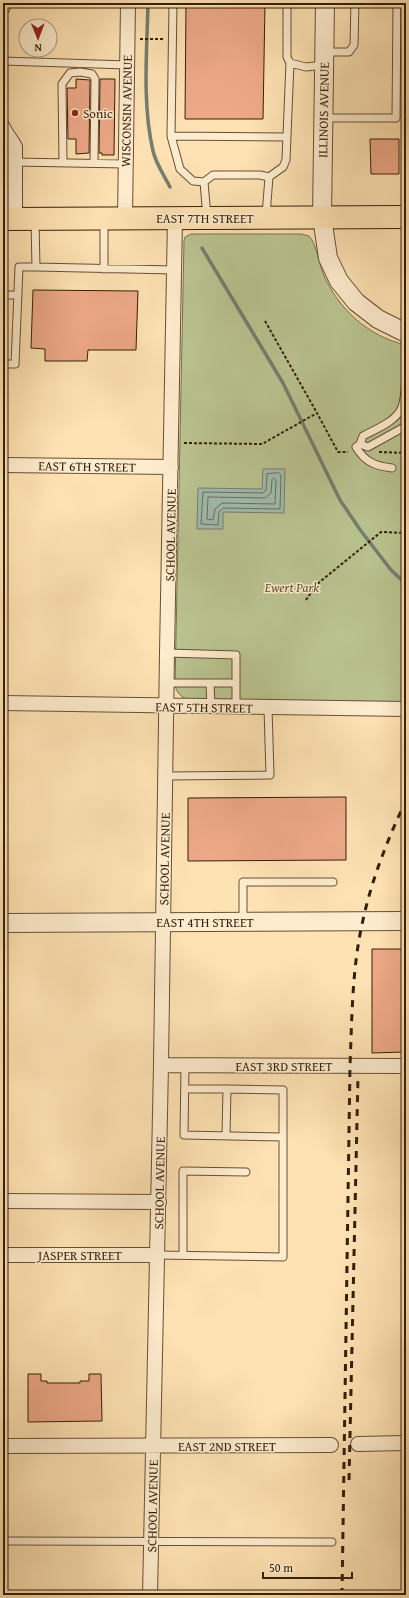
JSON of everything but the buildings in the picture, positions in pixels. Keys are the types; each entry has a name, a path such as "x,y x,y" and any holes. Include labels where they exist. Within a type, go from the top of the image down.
{"main road":[{"name":"EAST 7TH STREET","path":"18,219 406,217"}],"street":[{"name":"WISCONSIN AVENUE","path":"114,218 125,164 128,3"},
{"name":"ILLINOIS AVENUE","path":"325,3 322,217 328,258 339,281 356,302 378,319 406,333"},
{"path":"3,127 6,134 12,140 14,147 18,219"},
{"name":"SCHOOL AVENUE","path":"150,1595 159,1202 175,218"},
{"name":"EAST 6TH STREET","path":"3,465 171,467"},
{"name":"EAST 5TH STREET","path":"3,703 166,707 406,709"},
{"name":"EAST 4TH STREET","path":"3,923 406,921"},
{"name":"EAST 3RD STREET","path":"161,1065 406,1066"},
{"path":"3,1201 159,1202"},
{"name":"JASPER STREET","path":"3,1255 158,1255"},
{"path":"358,1444 406,1443"},
{"name":"EAST 2ND STREET","path":"3,1446 331,1445"}],"lane":[{"path":"173,3 171,136 180,169 193,181 204,182 213,175 260,175 269,177 283,167 286,160 290,64 287,57 287,3"},
{"path":"290,64 306,67 324,59 349,52 354,45 355,3"},
{"path":"323,118 396,118 397,3"},
{"path":"3,61 127,65"},
{"path":"63,163 62,84 70,73 80,72 92,74 95,79 94,163"},
{"path":"171,136 287,137"},
{"path":"15,162 125,164"},
{"path":"266,218 269,177"},
{"path":"204,182 207,218"},
{"path":"104,269 114,218"},
{"path":"18,219 36,267"},
{"path":"3,364 15,364 19,267 174,270"},
{"path":"3,295 18,295"},
{"path":"392,468 381,467 365,460 356,447 360,444 363,436 385,424 402,409 406,379"},
{"path":"385,424 391,434"},
{"path":"360,444 368,447 406,426"},
{"path":"167,653 236,656 236,707"},
{"path":"167,683 235,683"},
{"path":"210,683 211,707"},
{"path":"165,776 270,775 268,708"},
{"path":"243,922 243,882 333,882"},
{"path":"185,1065 184,1135 283,1137"},
{"path":"158,1255 283,1257 283,1090 185,1089"},
{"path":"226,1136 227,1089"},
{"path":"183,1255 183,1170 246,1172"},
{"path":"3,1541 332,1542"}],"path":[{"path":"133,39 165,39"},
{"path":"265,321 338,452 350,452"},
{"path":"184,443 262,444 317,413"},
{"path":"374,452 406,453"},
{"path":"306,600 316,584 381,532 406,533"}],"green space":[{"name":"Ewert Park","path":"191,234 301,234 309,236 314,243 323,273 329,286 346,309 367,328 392,341 406,345 406,704 191,700 181,696 176,689 184,240 185,237"},
{"path":"3,1295 7,1295 7,1327 3,1327"}],"water":[{"path":"263,469 285,469 284,513 223,512 223,529 197,529 198,488 262,489"}],"waterway":[{"path":"148,3 146,77 147,115 153,151 160,169 170,187"},
{"path":"202,248 283,383 340,500 361,531 391,570 406,584"}],"railway":[{"path":"342,1595 352,1011 359,938 367,904 387,844 406,800"},
{"path":"349,1480 358,1076"}],"place":[{"name":"Sonic","path":"75,113"}]}
